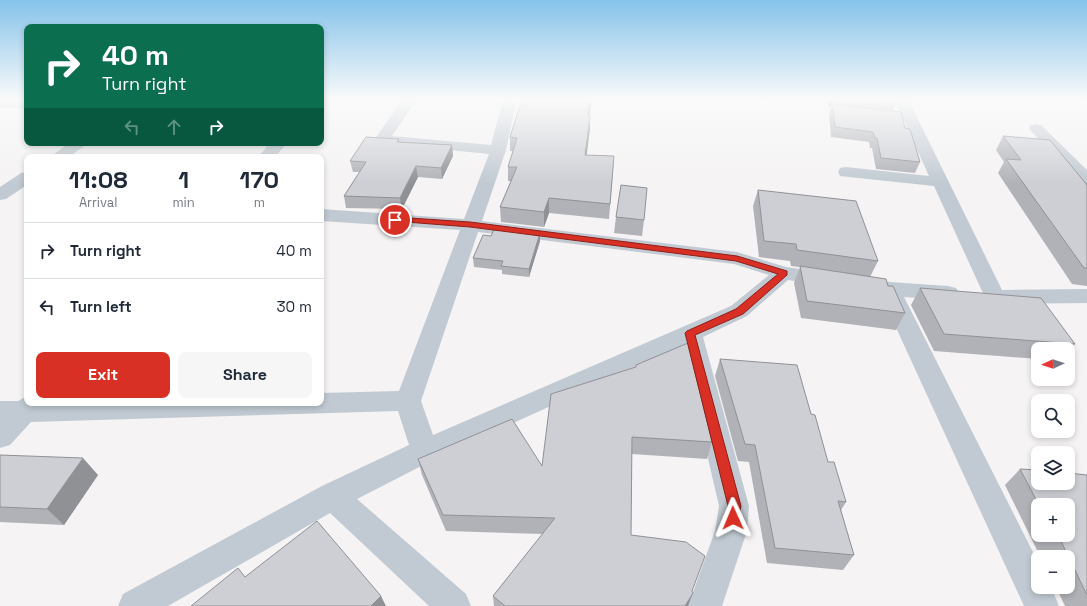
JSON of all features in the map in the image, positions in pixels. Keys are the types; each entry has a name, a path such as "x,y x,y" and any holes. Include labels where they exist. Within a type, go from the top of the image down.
{"street":[{"path":"391,127 382,140 498,150"},
{"path":"425,451 408,401 498,150 503,127"},
{"path":"908,127 940,182 995,297"},
{"path":"1036,128 1087,180"},
{"path":"63,154 75,146"},
{"path":"269,154 276,146"},
{"path":"846,172 940,182"},
{"path":"9,190 24,179"},
{"path":"324,215 470,225 737,258 784,273 890,289 995,297 1087,296"},
{"path":"135,606 333,496 425,451 739,311 784,273"},
{"path":"890,289 1042,606"},
{"path":"690,333 734,506 732,531 705,606"},
{"path":"324,403 408,401"},
{"path":"0,437 19,409 165,406"},
{"path":"333,496 454,606"}],"building":[{"path":"513,127 589,127 585,155 614,156 610,204 549,198 544,212 500,207 517,167 508,167 517,138 510,137"},
{"path":"837,127 905,127 910,129 920,162 881,158 877,138 875,138 873,132"},
{"path":"1003,136 1050,140 1087,185 1087,268 1084,268 1006,159 1021,160"},
{"path":"366,137 399,139 397,142 452,145 441,168 416,166 400,198 344,196 366,162 350,161"},
{"path":"621,185 647,188 644,220 616,217"},
{"path":"758,190 856,201 878,261 797,250 796,244 764,241"},
{"path":"495,227 540,233 529,269 501,266 503,261 473,258 483,235 491,236"},
{"path":"800,266 886,279 888,286 893,286 905,313 807,301"},
{"path":"920,288 1041,298 1074,342 1049,342 944,334"},
{"path":"688,343 712,442 632,437 631,535 686,542 705,556 692,591 693,593 685,606 505,606 493,596 555,518 443,515 418,459 512,419 542,466 551,394 636,367 636,365"},
{"path":"720,359 797,365 811,414 815,415 828,462 834,462 846,502 838,501 854,555 775,548 755,445 745,444"},
{"path":"0,455 83,458 47,509 0,507"},
{"path":"1020,469 1031,470 1031,490"},
{"path":"1075,474 1087,475 1087,595 1075,570 1075,550 1065,550 1061,542 1075,542 1075,498 1035,498 1031,490 1075,490"},
{"path":"317,521 381,596 371,606 191,606 238,568 245,577"}],"route":[{"path":"395,220 470,225 737,258 784,273 739,311 690,333 734,506 733,518"}]}
